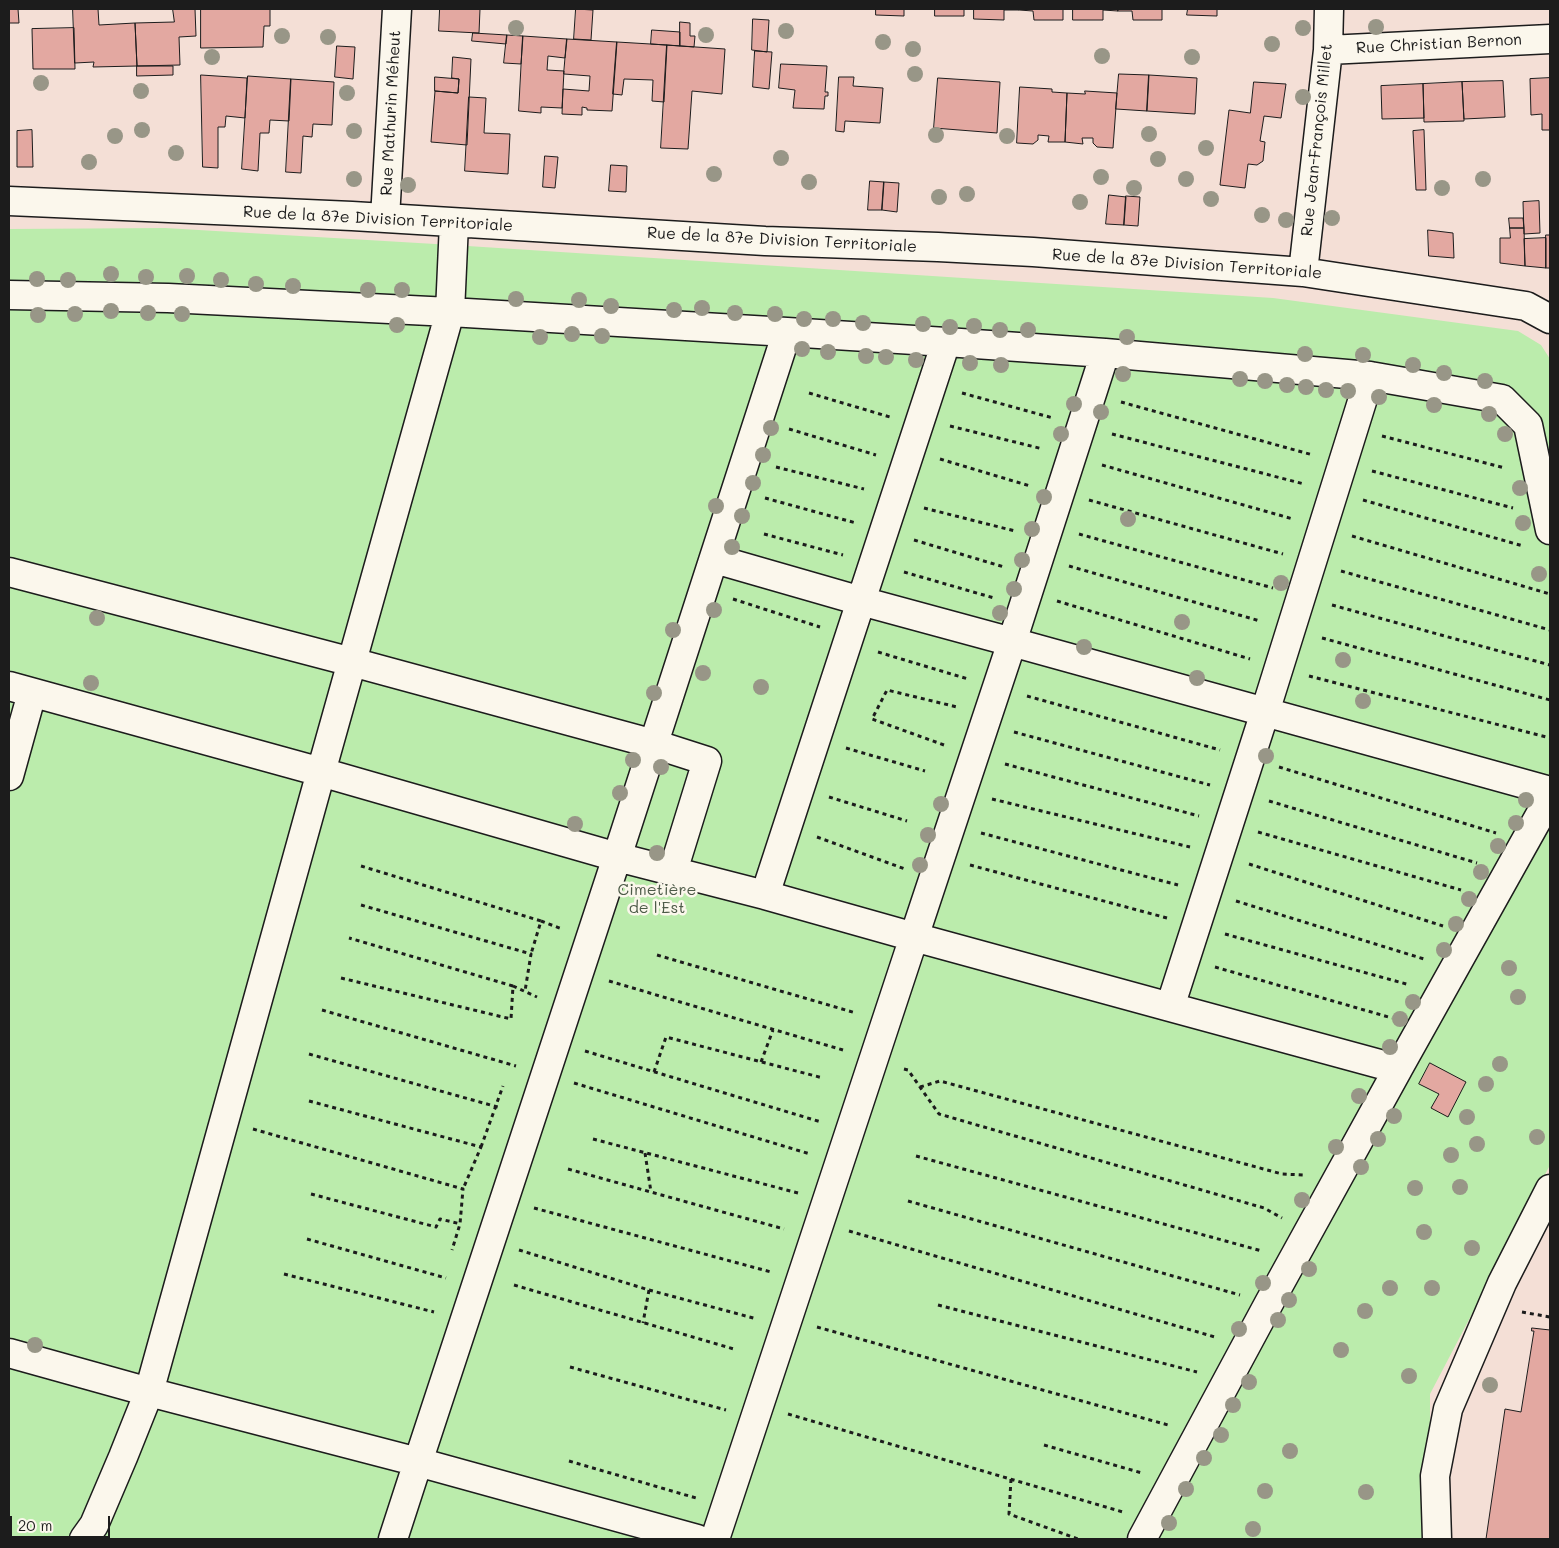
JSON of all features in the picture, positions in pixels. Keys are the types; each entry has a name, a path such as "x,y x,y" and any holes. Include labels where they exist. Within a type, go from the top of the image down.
{"street":[{"name":"Rue Mathurin Méheut","path":"385,218 397,9"},
{"name":"Rue Jean-François Millet","path":"1303,272 1328,50 1328,9"},
{"name":"Rue Christian Bernon","path":"1328,50 1550,39"},
{"name":"Rue de la 87e Division Territoriale","path":"9,201 385,218 766,241 938,247 1303,272 1526,306 1550,319"},
{"path":"90,1534 148,1392 450,312 454,223"},
{"path":"9,295 168,298 787,332 1105,353 1370,376 1502,399 1528,425 1543,532"},
{"path":"393,1539 715,559 787,332"},
{"path":"765,895 884,530 883,496 912,447 946,342"},
{"path":"715,1539 1060,494 1074,457 1105,353"},
{"path":"1170,1007 1210,893 1219,854 1370,376"},
{"path":"715,559 1550,791"},
{"path":"9,572 352,662 654,744 707,761 672,871"},
{"path":"9,776 20,689 322,772 617,857 765,895 1398,1069"},
{"path":"1147,1530 1269,1303 1550,797"},
{"path":"1437,1539 1435,1476 1448,1409 1502,1283 1550,1189"},
{"path":"9,1353 148,1392 418,1462 697,1539"}],"path":[{"path":"932,385 1334,492 1543,532"},
{"path":"809,393 912,447"},
{"path":"1092,394 1342,463 1543,532"},
{"path":"759,420 912,447 1060,494 1311,562 1550,630"},
{"path":"949,425 1074,457 1550,594"},
{"path":"1353,429 1513,470"},
{"path":"746,460 883,496 1042,550 1290,629 1550,700"},
{"path":"737,490 884,530 1042,550 1301,596 1550,666"},
{"path":"764,534 874,563 1023,607"},
{"path":"704,590 997,688 1250,758 1525,842"},
{"path":"1055,600 1279,668 1550,738"},
{"path":"960,708 887,690 872,719 974,756 1229,824 1493,900"},
{"path":"985,724 1239,792 1508,872"},
{"path":"816,739 925,771"},
{"path":"800,788 907,821"},
{"path":"962,792 1219,854 1446,927"},
{"path":"951,826 1210,893 1454,969"},
{"path":"810,834 937,869 1198,927 1440,994"},
{"path":"361,866 541,921 531,954 525,991"},
{"path":"361,905 531,954"},
{"path":"341,978 511,1020 513,986 349,938"},
{"path":"657,955 886,1021"},
{"path":"1186,958 1422,1027"},
{"path":"579,972 908,1070 939,1114 1264,1208 1309,1232"},
{"path":"322,1010 840,1162"},
{"path":"761,1062 773,1030"},
{"path":"654,1072 666,1037 823,1078"},
{"path":"556,1042 850,1131"},
{"path":"309,1054 495,1106 531,1118"},
{"path":"920,1086 940,1081 1282,1174 1340,1176"},
{"path":"452,1250 460,1224 463,1189 481,1147 503,1086"},
{"path":"310,1101 481,1147"},
{"path":"224,1121 463,1189"},
{"path":"593,1139 645,1153 820,1220 1224,1340"},
{"path":"645,1153 651,1192"},
{"path":"916,1156 1293,1260"},
{"path":"568,1169 651,1192 820,1220"},
{"path":"507,1191 534,1201 534,1208 801,1280"},
{"path":"311,1194 436,1227 440,1219 460,1224 492,1237 649,1290 787,1322 1199,1434"},
{"path":"908,1201 1269,1303"},
{"path":"307,1239 476,1286"},
{"path":"444,1277 446,1268"},
{"path":"284,1274 464,1320"},
{"path":"514,1285 734,1350"},
{"path":"643,1323 649,1290"},
{"path":"938,1305 1229,1380"},
{"path":"570,1367 757,1412 1011,1479 1147,1530"},
{"path":"1044,1445 1174,1482"},
{"path":"569,1461 726,1507"},
{"path":"1011,1479 1009,1514 1078,1539"}],"green space":[{"name":"Cimetière de l'Est","path":"165,228 1273,298 1518,331 1541,345 1550,359 1550,1165 1430,1394 1430,1539 9,1539 9,229"}],"building":[{"path":"9,9 18,9 19,23 9,23"},
{"path":"73,9 98,9 99,25 135,23 137,66 93,67 94,62 75,63"},
{"path":"173,9 195,9 196,36 179,37 180,65 137,66 135,23 174,22"},
{"path":"201,9 270,9 270,26 264,26 263,47 201,48"},
{"path":"440,9 480,9 479,33 439,31"},
{"path":"576,9 593,10 591,40 574,39"},
{"path":"876,9 904,9 904,16 876,15"},
{"path":"935,9 964,9 964,16 935,16"},
{"path":"974,9 1019,10 1004,10 1004,20 974,19"},
{"path":"1019,9 1063,9 1063,20 1034,20 1033,11"},
{"path":"1073,9 1118,9 1118,11 1103,10 1103,20 1073,20"},
{"path":"1118,9 1162,9 1162,20 1133,20 1132,11 1118,11"},
{"path":"1188,9 1217,9 1217,16 1187,15"},
{"path":"753,19 769,20 767,52 752,50"},
{"path":"680,22 690,23 690,36 695,36 694,47 680,46"},
{"path":"74,28 75,69 33,69 32,29"},
{"path":"652,30 680,32 680,46 651,44"},
{"path":"473,33 507,35 506,44 472,41"},
{"path":"507,35 523,36 521,64 504,63"},
{"path":"523,36 567,39 565,58 548,56 547,70 564,71 562,108 541,107 541,113 519,111"},
{"path":"567,39 617,42 612,111 587,110 587,108 582,107 582,115 562,114 563,89 589,91 590,76 564,74"},
{"path":"617,42 667,45 664,102 652,101 653,80 624,79 622,95 613,94"},
{"path":"667,45 725,49 722,94 692,91 688,149 661,148"},
{"path":"337,46 355,47 353,79 335,77"},
{"path":"755,51 772,52 769,89 753,87"},
{"path":"453,57 471,59 467,145 431,142 435,91 458,93 459,79 452,78"},
{"path":"781,64 827,66 825,92 828,92 828,96 825,96 824,109 793,108 795,90 779,88"},
{"path":"137,66 173,66 173,75 137,76"},
{"path":"1119,74 1149,75 1147,111 1116,109"},
{"path":"201,75 247,78 245,118 226,116 225,127 218,127 218,168 203,167"},
{"path":"1149,75 1197,78 1195,114 1147,111"},
{"path":"248,76 291,79 289,121 270,120 269,133 260,133 258,171 242,169"},
{"path":"435,77 459,79 458,93 435,91"},
{"path":"839,77 854,77 853,86 883,88 880,123 845,121 844,132 836,131"},
{"path":"938,78 1000,82 997,133 934,128"},
{"path":"1550,78 1550,130 1542,130 1542,114 1531,115 1530,79"},
{"path":"291,79 334,82 332,125 313,124 312,137 303,136 301,173 286,172"},
{"path":"1503,81 1505,117 1464,119 1462,82"},
{"path":"1254,82 1286,84 1281,118 1264,116 1260,141 1265,142 1263,161 1257,165 1248,164 1245,188 1220,185 1229,110 1250,113"},
{"path":"1462,82 1464,121 1424,122 1423,84"},
{"path":"1423,84 1424,118 1382,119 1381,86"},
{"path":"1020,87 1052,89 1052,92 1067,93 1065,142 1048,142 1049,136 1038,135 1038,140 1033,144 1017,143"},
{"path":"1085,91 1117,93 1113,148 1097,147 1093,143 1093,138 1082,138 1083,144 1065,142 1067,93 1085,94"},
{"path":"469,97 486,98 484,133 510,134 508,174 465,171"},
{"path":"32,130 33,167 17,167 17,131"},
{"path":"1424,130 1426,190 1416,190 1413,131"},
{"path":"545,156 558,157 555,188 543,187"},
{"path":"611,165 627,166 626,192 609,191"},
{"path":"870,181 884,182 882,210 868,210"},
{"path":"884,182 899,183 897,212 882,210"},
{"path":"1109,195 1126,197 1124,225 1106,224"},
{"path":"1126,196 1140,197 1138,226 1124,225"},
{"path":"1539,201 1540,233 1524,234 1523,202"},
{"path":"1509,218 1523,218 1524,228 1510,228"},
{"path":"1510,228 1524,228 1525,266 1500,263 1500,238 1510,238"},
{"path":"1428,230 1453,233 1454,258 1429,256"},
{"path":"1546,235 1550,235 1550,268 1546,268"},
{"path":"1546,238 1546,268 1525,266 1524,239"},
{"path":"1430,1063 1466,1082 1448,1117 1431,1108 1439,1094 1419,1084"},
{"path":"1532,1328 1550,1330 1550,1539 1486,1539 1505,1409 1521,1412 1534,1331 1532,1331"}]}
